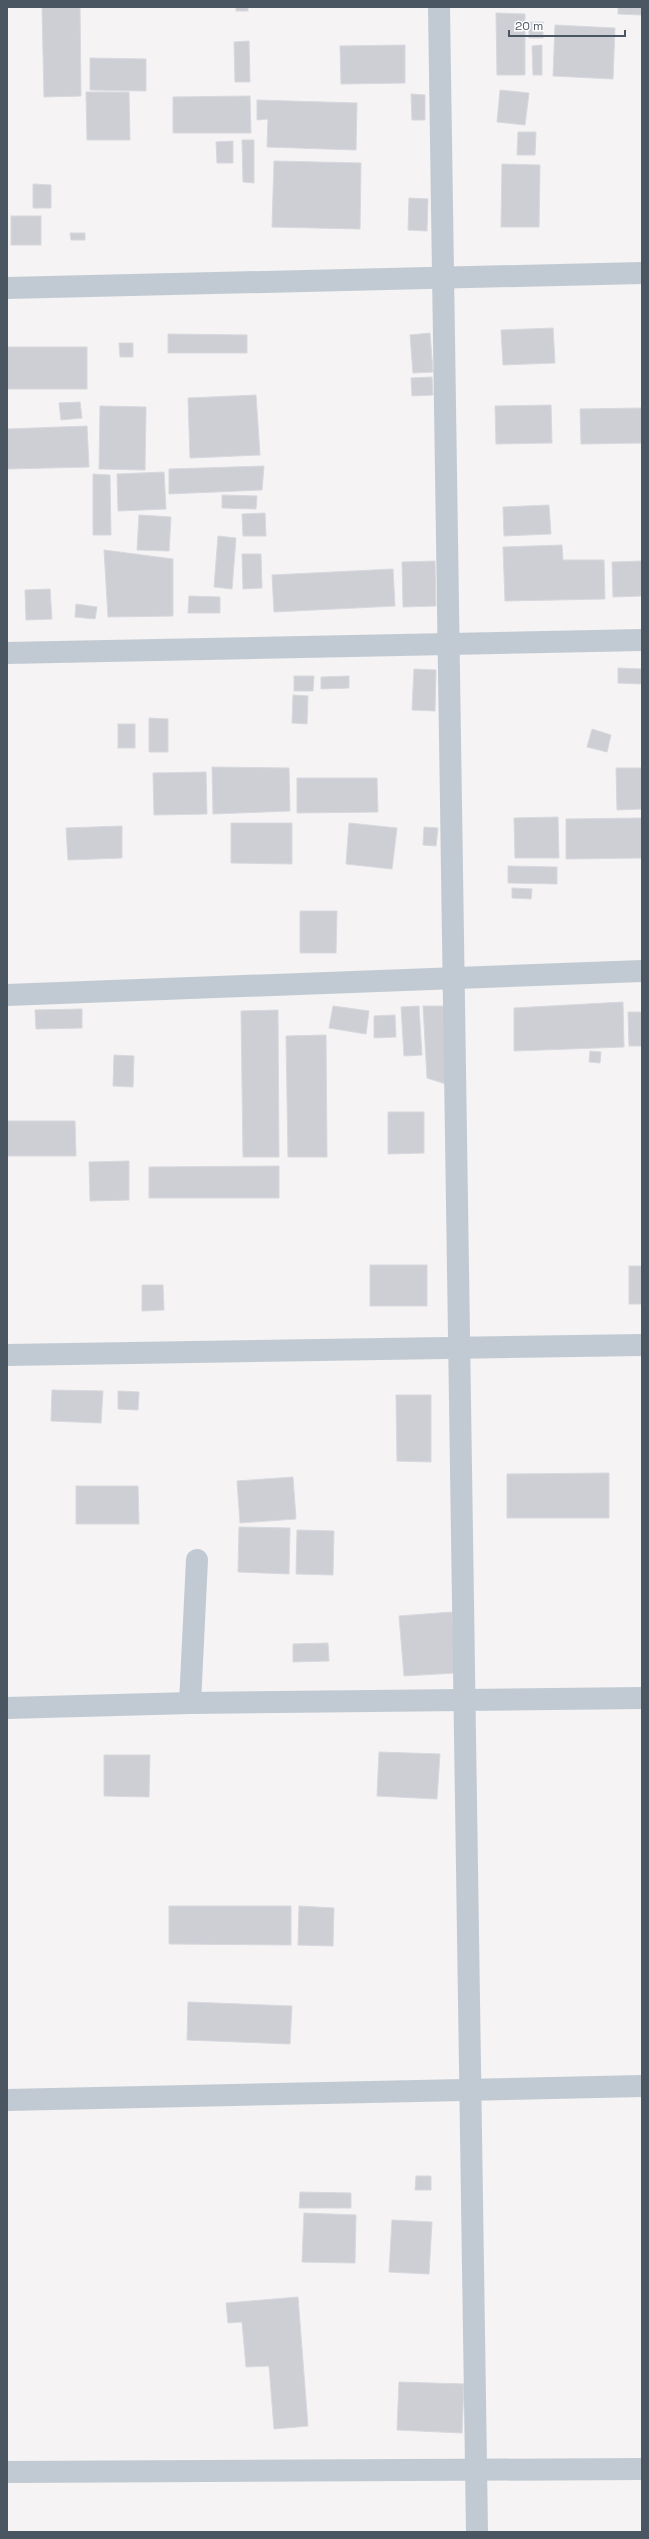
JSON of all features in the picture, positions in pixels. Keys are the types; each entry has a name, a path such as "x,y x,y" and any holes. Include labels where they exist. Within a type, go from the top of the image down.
{"street":[{"path":"439,7 478,2469 477,2532"},
{"path":"7,288 642,273"},
{"path":"7,653 642,640"},
{"path":"7,995 642,971"},
{"path":"7,1355 642,1345"},
{"path":"190,1703 197,1560"},
{"path":"7,1708 190,1703 642,1698"},
{"path":"7,2100 642,2086"},
{"path":"7,2472 642,2468"}],"building":[{"path":"42,7 80,7 81,96 44,97"},
{"path":"236,7 248,7 248,11 236,11"},
{"path":"618,7 642,7 642,15 618,14"},
{"path":"496,13 525,14 525,75 497,75"},
{"path":"529,22 543,22 543,38 529,38"},
{"path":"555,25 615,28 613,79 553,76"},
{"path":"249,41 250,82 235,82 234,42"},
{"path":"405,45 405,83 341,84 340,46"},
{"path":"542,45 542,75 533,75 532,46"},
{"path":"90,58 146,59 146,91 90,90"},
{"path":"500,90 529,93 525,125 497,122"},
{"path":"86,92 129,92 130,140 87,140"},
{"path":"411,94 425,95 425,120 412,120"},
{"path":"250,96 251,133 173,133 173,97"},
{"path":"257,100 357,103 356,150 267,147 268,119 257,120"},
{"path":"518,132 536,132 535,155 517,155"},
{"path":"242,140 254,140 254,183 243,182"},
{"path":"233,141 233,163 217,163 216,142"},
{"path":"274,161 361,163 360,229 272,227"},
{"path":"502,164 540,165 539,227 501,227"},
{"path":"33,184 51,185 51,208 33,208"},
{"path":"409,198 428,199 427,231 408,230"},
{"path":"11,216 41,216 41,245 11,245"},
{"path":"70,233 85,233 85,240 71,240"},
{"path":"553,328 555,363 503,365 501,330"},
{"path":"430,333 433,372 413,373 410,335"},
{"path":"168,334 247,335 247,353 168,353"},
{"path":"119,343 133,343 133,357 120,357"},
{"path":"7,347 87,347 87,389 7,389"},
{"path":"432,377 433,395 412,396 411,378"},
{"path":"256,395 260,455 190,458 188,398"},
{"path":"80,402 82,418 61,420 59,403"},
{"path":"551,405 552,443 496,444 495,406"},
{"path":"100,406 146,407 145,470 99,469"},
{"path":"642,408 642,443 581,444 580,409"},
{"path":"87,426 89,467 7,469 7,429"},
{"path":"264,466 262,490 169,494 169,469"},
{"path":"164,472 166,509 118,511 117,474"},
{"path":"93,474 110,475 111,535 93,535"},
{"path":"222,495 257,496 256,509 222,508"},
{"path":"549,505 551,534 504,536 503,507"},
{"path":"265,513 266,536 243,536 242,514"},
{"path":"139,515 171,517 169,551 137,550"},
{"path":"218,536 236,538 232,589 214,587"},
{"path":"562,545 563,560 604,560 605,599 505,601 503,547"},
{"path":"104,550 173,559 173,616 108,617"},
{"path":"242,554 261,554 262,588 243,589"},
{"path":"435,561 436,606 403,607 402,562"},
{"path":"642,561 642,596 613,597 612,562"},
{"path":"393,569 395,606 274,612 272,575"},
{"path":"50,589 52,619 26,620 25,590"},
{"path":"189,596 220,597 220,613 188,613"},
{"path":"76,604 97,607 95,619 75,617"},
{"path":"618,668 642,669 642,684 618,683"},
{"path":"414,669 436,670 435,711 412,710"},
{"path":"294,676 314,676 313,691 294,691"},
{"path":"349,676 349,688 321,689 321,677"},
{"path":"293,695 308,696 307,724 292,723"},
{"path":"149,718 168,719 168,752 149,752"},
{"path":"118,724 135,724 135,748 118,748"},
{"path":"592,729 611,735 607,752 587,747"},
{"path":"212,767 289,768 290,811 213,814"},
{"path":"616,768 642,768 642,809 617,810"},
{"path":"206,772 207,814 154,815 153,773"},
{"path":"297,778 377,778 378,812 297,813"},
{"path":"558,817 559,858 515,858 514,818"},
{"path":"642,818 642,858 566,859 566,819"},
{"path":"231,823 292,823 292,864 231,863"},
{"path":"349,823 397,828 392,869 346,864"},
{"path":"122,826 122,858 68,860 66,828"},
{"path":"424,827 438,828 436,846 423,845"},
{"path":"508,866 557,867 557,884 508,883"},
{"path":"512,888 532,889 531,899 512,898"},
{"path":"300,911 337,911 336,953 300,953"},
{"path":"623,1002 624,1047 514,1051 514,1008"},
{"path":"333,1006 369,1011 366,1034 329,1028"},
{"path":"419,1006 422,1055 404,1056 401,1007"},
{"path":"423,1006 445,1006 449,1085 427,1078"},
{"path":"82,1009 82,1028 36,1029 35,1010"},
{"path":"278,1010 279,1157 243,1157 241,1011"},
{"path":"628,1012 642,1012 642,1046 629,1046"},
{"path":"395,1015 396,1037 374,1038 374,1016"},
{"path":"326,1035 327,1157 288,1157 286,1036"},
{"path":"590,1051 601,1052 600,1063 589,1062"},
{"path":"114,1055 134,1056 133,1087 113,1086"},
{"path":"388,1112 424,1112 424,1153 388,1154"},
{"path":"7,1121 75,1121 76,1156 7,1156"},
{"path":"129,1161 129,1200 90,1201 89,1162"},
{"path":"279,1166 279,1198 149,1198 149,1167"},
{"path":"370,1265 427,1265 427,1306 370,1306"},
{"path":"629,1266 642,1266 642,1304 629,1304"},
{"path":"142,1285 163,1285 164,1310 142,1311"},
{"path":"52,1390 103,1391 101,1423 51,1421"},
{"path":"118,1391 139,1392 138,1410 118,1409"},
{"path":"396,1395 431,1395 431,1462 397,1461"},
{"path":"609,1473 609,1518 507,1518 507,1474"},
{"path":"293,1477 296,1519 240,1523 237,1481"},
{"path":"76,1486 138,1486 139,1524 76,1524"},
{"path":"239,1527 290,1528 289,1574 238,1572"},
{"path":"297,1530 334,1531 333,1575 296,1574"},
{"path":"452,1612 456,1673 404,1676 399,1616"},
{"path":"328,1643 329,1661 293,1662 293,1644"},
{"path":"379,1752 440,1754 437,1799 377,1796"},
{"path":"104,1755 150,1755 149,1797 104,1796"},
{"path":"169,1906 291,1906 291,1945 169,1944"},
{"path":"299,1906 334,1908 333,1946 298,1945"},
{"path":"188,2002 292,2006 290,2044 187,2040"},
{"path":"416,2176 431,2176 431,2190 415,2190"},
{"path":"300,2192 351,2193 351,2208 299,2208"},
{"path":"304,2213 356,2215 355,2263 302,2262"},
{"path":"392,2220 432,2222 429,2274 389,2272"},
{"path":"298,2297 308,2426 274,2429 269,2366 246,2367 242,2322 228,2323 226,2303"},
{"path":"399,2382 464,2384 462,2433 397,2430"}]}
